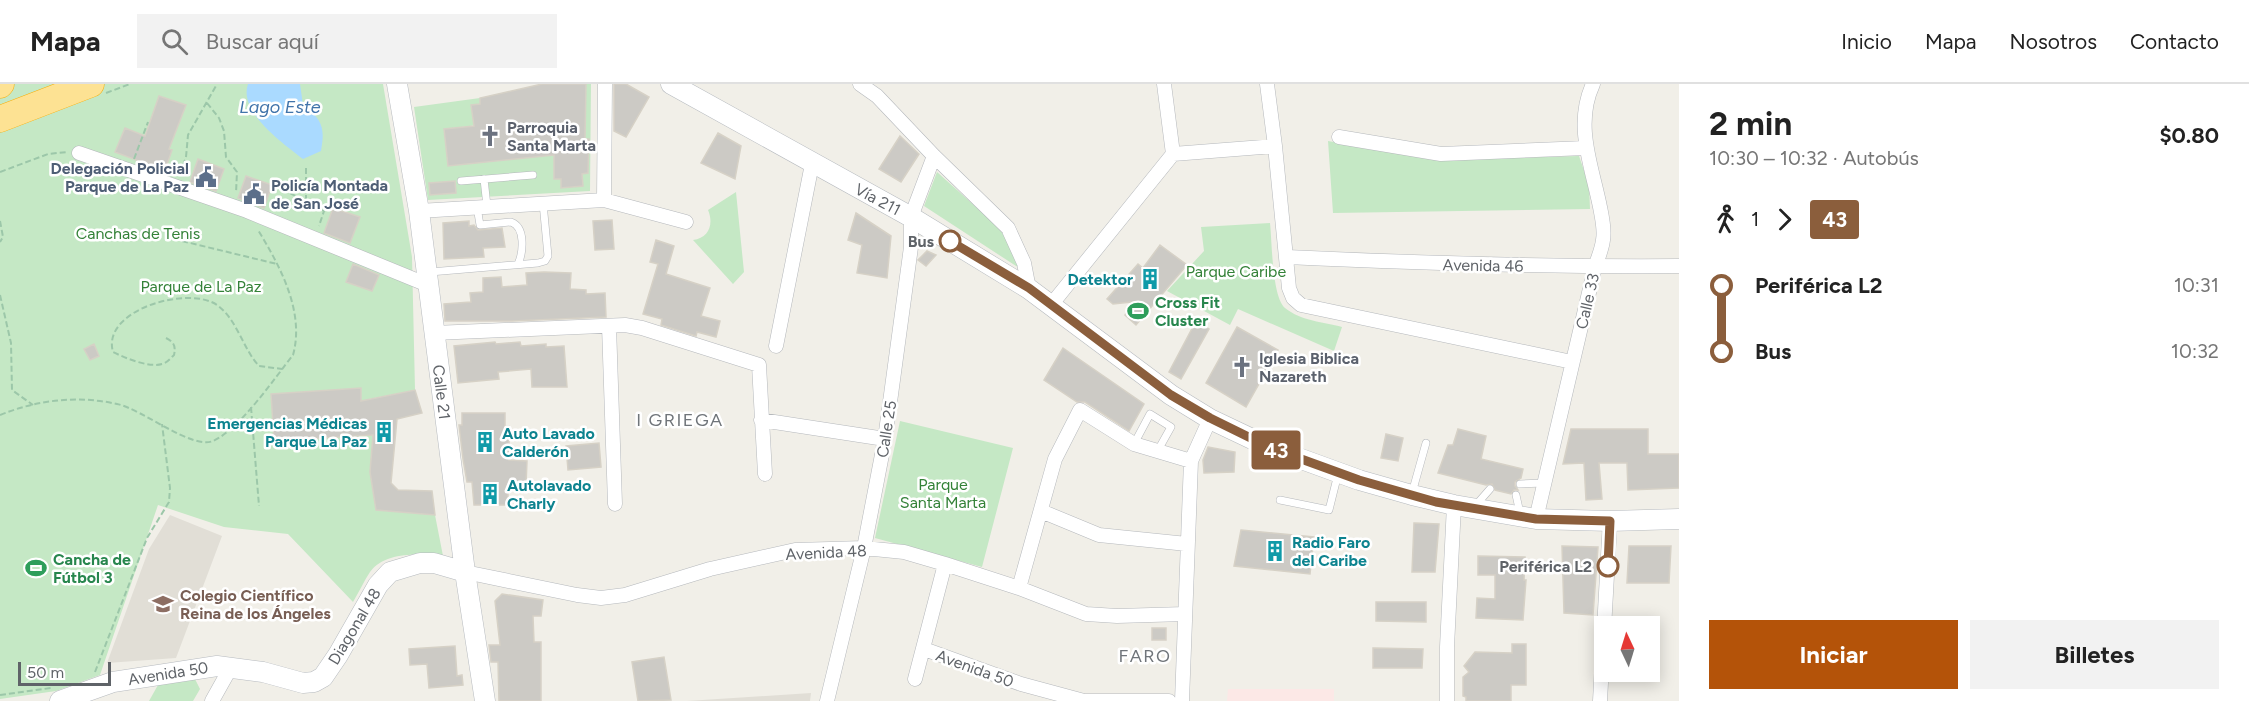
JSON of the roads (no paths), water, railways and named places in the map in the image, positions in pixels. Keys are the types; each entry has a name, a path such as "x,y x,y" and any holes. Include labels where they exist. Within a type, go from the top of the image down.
{"highway":[{"path":"0,108 58,84"},
{"path":"0,119 91,84"}],"main road":[{"name":"Calle 21","path":"397,84 419,211 465,572 485,701"},
{"name":"Vía 211","path":"671,84 911,217 1029,288 1171,395 1210,418 1271,448 1339,473 1412,495 1464,507 1528,517 1610,521 1679,519"},
{"name":"Diagonal 48","path":"314,682 323,676 333,662 378,585 390,572 420,562 434,563 465,572"},
{"name":"Avenida 50","path":"59,693 193,668 231,667 263,672 303,683 314,682"}],"street":[{"path":"604,200 605,84"},
{"path":"860,84 876,90 934,156 1008,228 1023,263 1029,288"},
{"path":"1051,305 1173,154 1164,84"},
{"path":"1267,84 1289,288 1293,298 1300,305 1572,362"},
{"name":"Calle 33","path":"1528,517 1545,483 1572,362 1604,239 1596,186 1586,148 1584,126 1586,99 1593,84"},
{"path":"1339,137 1441,154 1586,148"},
{"path":"1173,154 1275,146"},
{"path":"79,153 247,210 314,238 428,278"},
{"name":"Calle 25","path":"827,701 864,549 885,439 911,247 911,217 934,156"},
{"path":"776,346 812,164"},
{"path":"419,211 604,200 686,222"},
{"name":"Avenida 46","path":"1287,257 1444,264 1679,266"},
{"path":"434,333 625,325 642,328 759,365 765,474"},
{"path":"609,326 615,504"},
{"path":"1019,588 1055,459 1080,410 1134,444 1191,461"},
{"path":"1182,701 1191,461 1210,418"},
{"path":"761,420 885,439"},
{"path":"1447,701 1447,647 1464,507"},
{"path":"1041,511 1099,535 1187,544"},
{"path":"1600,701 1610,521"},
{"name":"Avenida 48","path":"465,572 601,598 625,595 710,569 795,550 864,549 904,552 945,564 1019,588 1086,614 1117,616 1185,614"},
{"path":"915,679 945,564"},
{"name":"Avenida 50","path":"924,649 1021,684 1084,700 1168,701"},
{"path":"212,701 231,667"},
{"path":"98,701 113,682"}],"lane":[{"path":"462,181 533,175"},
{"path":"484,179 480,225 516,223 520,229 522,254 518,264"},
{"path":"428,278 545,261 548,256 543,203"},
{"path":"1134,444 1150,414 1171,427 1157,452"},
{"path":"1412,495 1426,443"},
{"path":"1280,500 1329,510 1339,473"},
{"path":"1520,484 1545,483"},
{"path":"1464,507 1490,489"},
{"path":"1516,495 1528,517"}],"water":[{"name":"Lago Este","path":"248,84 300,84 303,105 315,115 321,125 323,136 321,151 303,159 275,136 256,116 250,105 247,95"}],"place":[{"name":"Parroquia Santa Marta","path":"490,136"},
{"name":"Delegación Policial Parque de La Paz","path":"206,177"},
{"name":"Policía Montada de San José","path":"254,194"},
{"name":"Bus","path":"950,241"},
{"name":"Detektor","path":"1150,279"},
{"name":"Cross Fit Cluster","path":"1138,311"},
{"name":"Iglesia Biblica Nazareth","path":"1242,367"},
{"name":"Emergencias Médicas Parque La Paz","path":"384,432"},
{"name":"Auto Lavado Calderón","path":"485,442"},
{"name":"Autolavado Charly","path":"490,494"},
{"name":"Radio Faro del Caribe","path":"1275,551"},
{"name":"Periférica L2","path":"1608,566"},
{"name":"Cancha de Fútbol 3","path":"36,568"},
{"name":"Colegio Científico Reina de los Ángeles","path":"163,604"}],"district":[{"name":"I GRIEGA","path":"680,420"},
{"name":"FARO","path":"1145,656"}],"park label":[{"name":"Canchas de Tenis","path":"138,233"},
{"name":"Parque Caribe","path":"1236,271"},
{"name":"Parque de La Paz","path":"201,286"},
{"name":"Parque Santa Marta","path":"943,493"}]}
